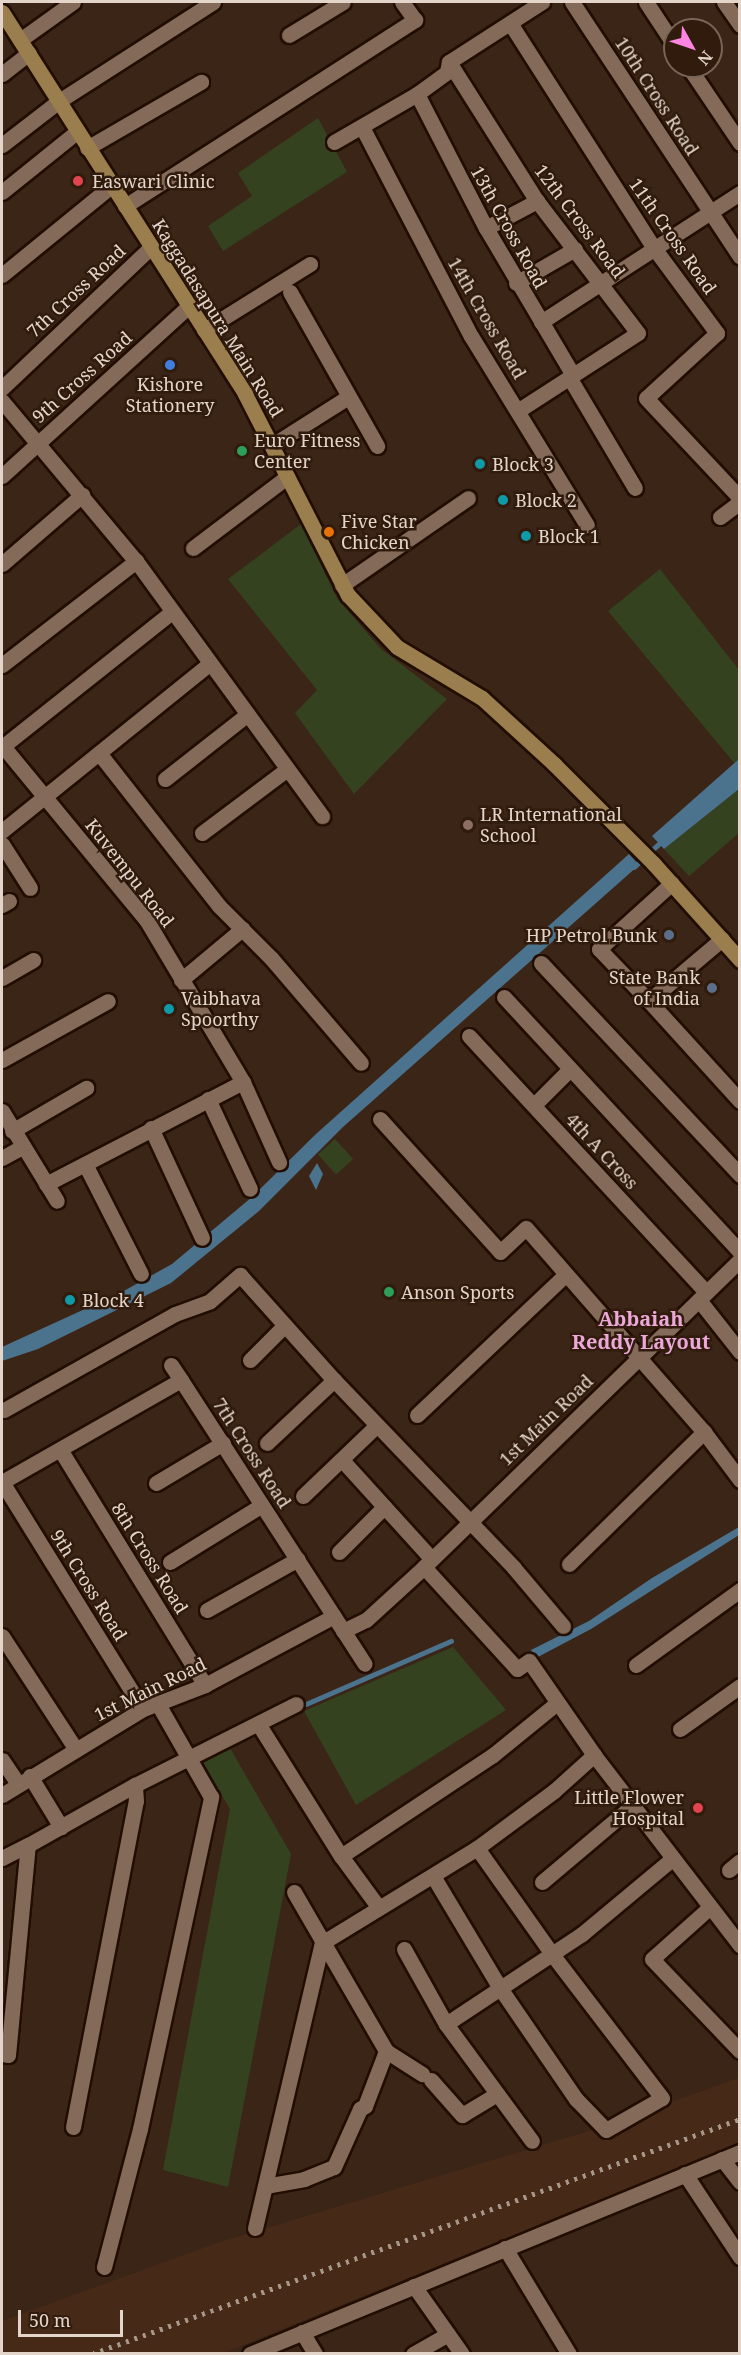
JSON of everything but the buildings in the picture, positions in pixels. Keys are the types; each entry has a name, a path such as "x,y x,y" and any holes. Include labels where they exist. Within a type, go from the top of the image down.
{"main road":[{"name":"Kaggadasapura Main Road","path":"2,12 189,306 273,444 287,477 342,585 397,647 482,698 654,864 740,960"}],"street":[{"path":"20,40 74,2"},
{"path":"2,145 59,101 213,2"},
{"path":"289,35 344,2"},
{"path":"334,142 417,94 447,72 449,62 542,2"},
{"name":"10th Cross Road","path":"572,2 740,257"},
{"path":"646,2 663,28"},
{"path":"724,2 740,25"},
{"path":"125,206 415,20 409,4"},
{"name":"11th Cross Road","path":"510,23 654,248 717,333 646,398 740,500"},
{"path":"2,74 29,53"},
{"name":"12th Cross Road","path":"449,62 537,201 602,281 638,333 571,376"},
{"path":"696,78 740,143"},
{"path":"87,148 201,82"},
{"name":"13th Cross Road","path":"417,94 516,283 541,322 635,488"},
{"name":"14th Cross Road","path":"362,127 471,336 519,410 586,525"},
{"path":"2,192 78,131"},
{"path":"2,275 111,186"},
{"path":"541,322 740,193"},
{"path":"486,228 537,201"},
{"name":"7th Cross Road","path":"2,388 151,247"},
{"path":"516,283 575,249"},
{"path":"204,330 310,264"},
{"path":"290,292 377,446"},
{"name":"9th Cross Road","path":"2,476 189,306"},
{"path":"519,410 571,376"},
{"path":"273,444 348,397"},
{"path":"2,401 40,442 136,561 286,770 322,816"},
{"path":"194,548 287,477"},
{"path":"2,564 82,495"},
{"path":"342,585 468,498"},
{"path":"720,517 740,500"},
{"path":"2,665 136,561"},
{"path":"2,746 172,612"},
{"path":"2,831 210,664"},
{"path":"165,780 248,714"},
{"name":"Kuvempu Road","path":"2,746 147,921 243,1082 279,1162"},
{"path":"99,753 178,859 361,1063"},
{"path":"202,833 286,770"},
{"path":"2,844 30,888"},
{"path":"672,883 599,949 740,1101"},
{"path":"181,980 242,928"},
{"path":"649,1001 722,939"},
{"path":"2,978 33,960"},
{"path":"541,963 740,1175"},
{"path":"504,997 569,1070 740,1252"},
{"path":"2,1060 108,1001"},
{"name":"4th A Cross","path":"469,1036 534,1105 702,1296 740,1352"},
{"path":"534,1105 569,1070"},
{"path":"46,1184 243,1082"},
{"path":"12,1131 86,1088"},
{"path":"208,1099 250,1189"},
{"path":"2,1111 22,1148 57,1201"},
{"path":"380,1119 500,1252 526,1228 704,1432 740,1480"},
{"path":"151,1128 202,1238"},
{"path":"2,1158 22,1148"},
{"path":"85,1164 141,1274"},
{"name":"1st Main Road","path":"343,1631 366,1620 740,1260"},
{"path":"4,1410 175,1314 210,1301 240,1275 376,1426 470,1520 563,1626"},
{"path":"417,1415 566,1275"},
{"path":"250,1360 284,1326"},
{"name":"7th Cross Road","path":"171,1365 365,1664"},
{"path":"2,1482 61,1451 181,1380"},
{"path":"267,1443 334,1380"},
{"path":"303,1496 376,1426"},
{"path":"570,1564 704,1432"},
{"path":"156,1483 222,1443"},
{"name":"8th Cross Road","path":"61,1451 205,1685"},
{"path":"342,1460 384,1507 517,1669 529,1661 594,1755 709,1908 740,1945"},
{"name":"9th Cross Road","path":"2,1482 151,1707 191,1758 211,1797 140,2129 104,2267"},
{"path":"170,1562 262,1505"},
{"path":"339,1552 384,1507"},
{"path":"207,1610 298,1558"},
{"path":"636,1665 740,1590"},
{"name":"1st Main Road","path":"2,1795 75,1748 151,1707 205,1685 334,1616"},
{"path":"2,1636 75,1748"},
{"path":"680,1729 740,1686"},
{"path":"341,1856 493,1755 557,1703"},
{"path":"2,1858 135,1785 259,1725 296,1704"},
{"path":"259,1725 341,1856 379,1908"},
{"path":"255,2228 322,1943 477,1848 554,1791 594,1755"},
{"path":"2,1760 24,1780 60,1827"},
{"path":"73,2127 136,1801 135,1785"},
{"path":"542,1882 633,1805"},
{"path":"2,2054 9,2055 28,1845"},
{"path":"433,1876 500,1988 576,2099 606,2130 662,2098 552,1954 477,1848"},
{"path":"446,2024 552,1954 672,1859"},
{"path":"294,1892 382,2045 426,2077 462,2115 497,2094"},
{"path":"709,1908 652,1959 740,2051"},
{"path":"404,1949 446,2024 532,2141"},
{"path":"265,2186 304,2179 334,2168 360,2109 365,2106 382,2045"},
{"path":"250,2354 740,2152"},
{"path":"722,2159 740,2182"},
{"path":"685,2174 740,2257"},
{"path":"505,2248 569,2354"},
{"path":"414,2286 462,2354"},
{"path":"302,2332 315,2354"},
{"path":"413,2354 448,2334"}],"shaded area":[{"path":"739,2078 739,2144 223,2353 2,2354 2,2321 217,2243 589,2131"}],"green space":[{"path":"318,118 347,172 223,251 208,226 252,196 238,173"},
{"path":"301,524 337,598 381,649 447,699 354,794 295,713 317,690 228,579"},
{"path":"660,569 739,670 739,759 735,764 608,611"},
{"path":"739,789 739,833 689,876 664,849"},
{"path":"335,1139 353,1159 336,1174 318,1154"},
{"path":"453,1647 506,1710 356,1805 304,1711"},
{"path":"230,1748 291,1854 228,2187 163,2170 230,1809 203,1763"}],"water":[{"path":"739,759 739,789 664,849 652,836"},
{"path":"629,854 639,865 343,1127 259,1211 171,1283 38,1349 2,1361 2,1347 122,1292 172,1264 252,1197 316,1134"},
{"path":"317,1163 323,1174 316,1190 309,1176"},
{"path":"739,1527 739,1535 591,1629 536,1658 531,1650 589,1621 652,1578"}],"waterway":[{"path":"634,867 663,840"},
{"path":"306,1704 451,1641"}],"railway":[{"path":"92,2354 740,2119"}],"place":[{"name":"Easwari Clinic","path":"78,181"},
{"name":"Kishore Stationery","path":"170,365"},
{"name":"Euro Fitness Center","path":"242,451"},
{"name":"Block 3","path":"480,464"},
{"name":"Block 2","path":"503,500"},
{"name":"Five Star Chicken","path":"329,532"},
{"name":"Block 1","path":"526,536"},
{"name":"LR International School","path":"468,825"},
{"name":"HP Petrol Bunk","path":"669,935"},
{"name":"State Bank of India","path":"712,988"},
{"name":"Vaibhava Spoorthy","path":"169,1009"},
{"name":"Anson Sports","path":"389,1292"},
{"name":"Block 4","path":"70,1300"},
{"name":"Little Flower Hospital","path":"698,1808"}],"district":[{"name":"Abbaiah Reddy Layout","path":"641,1330"}]}
